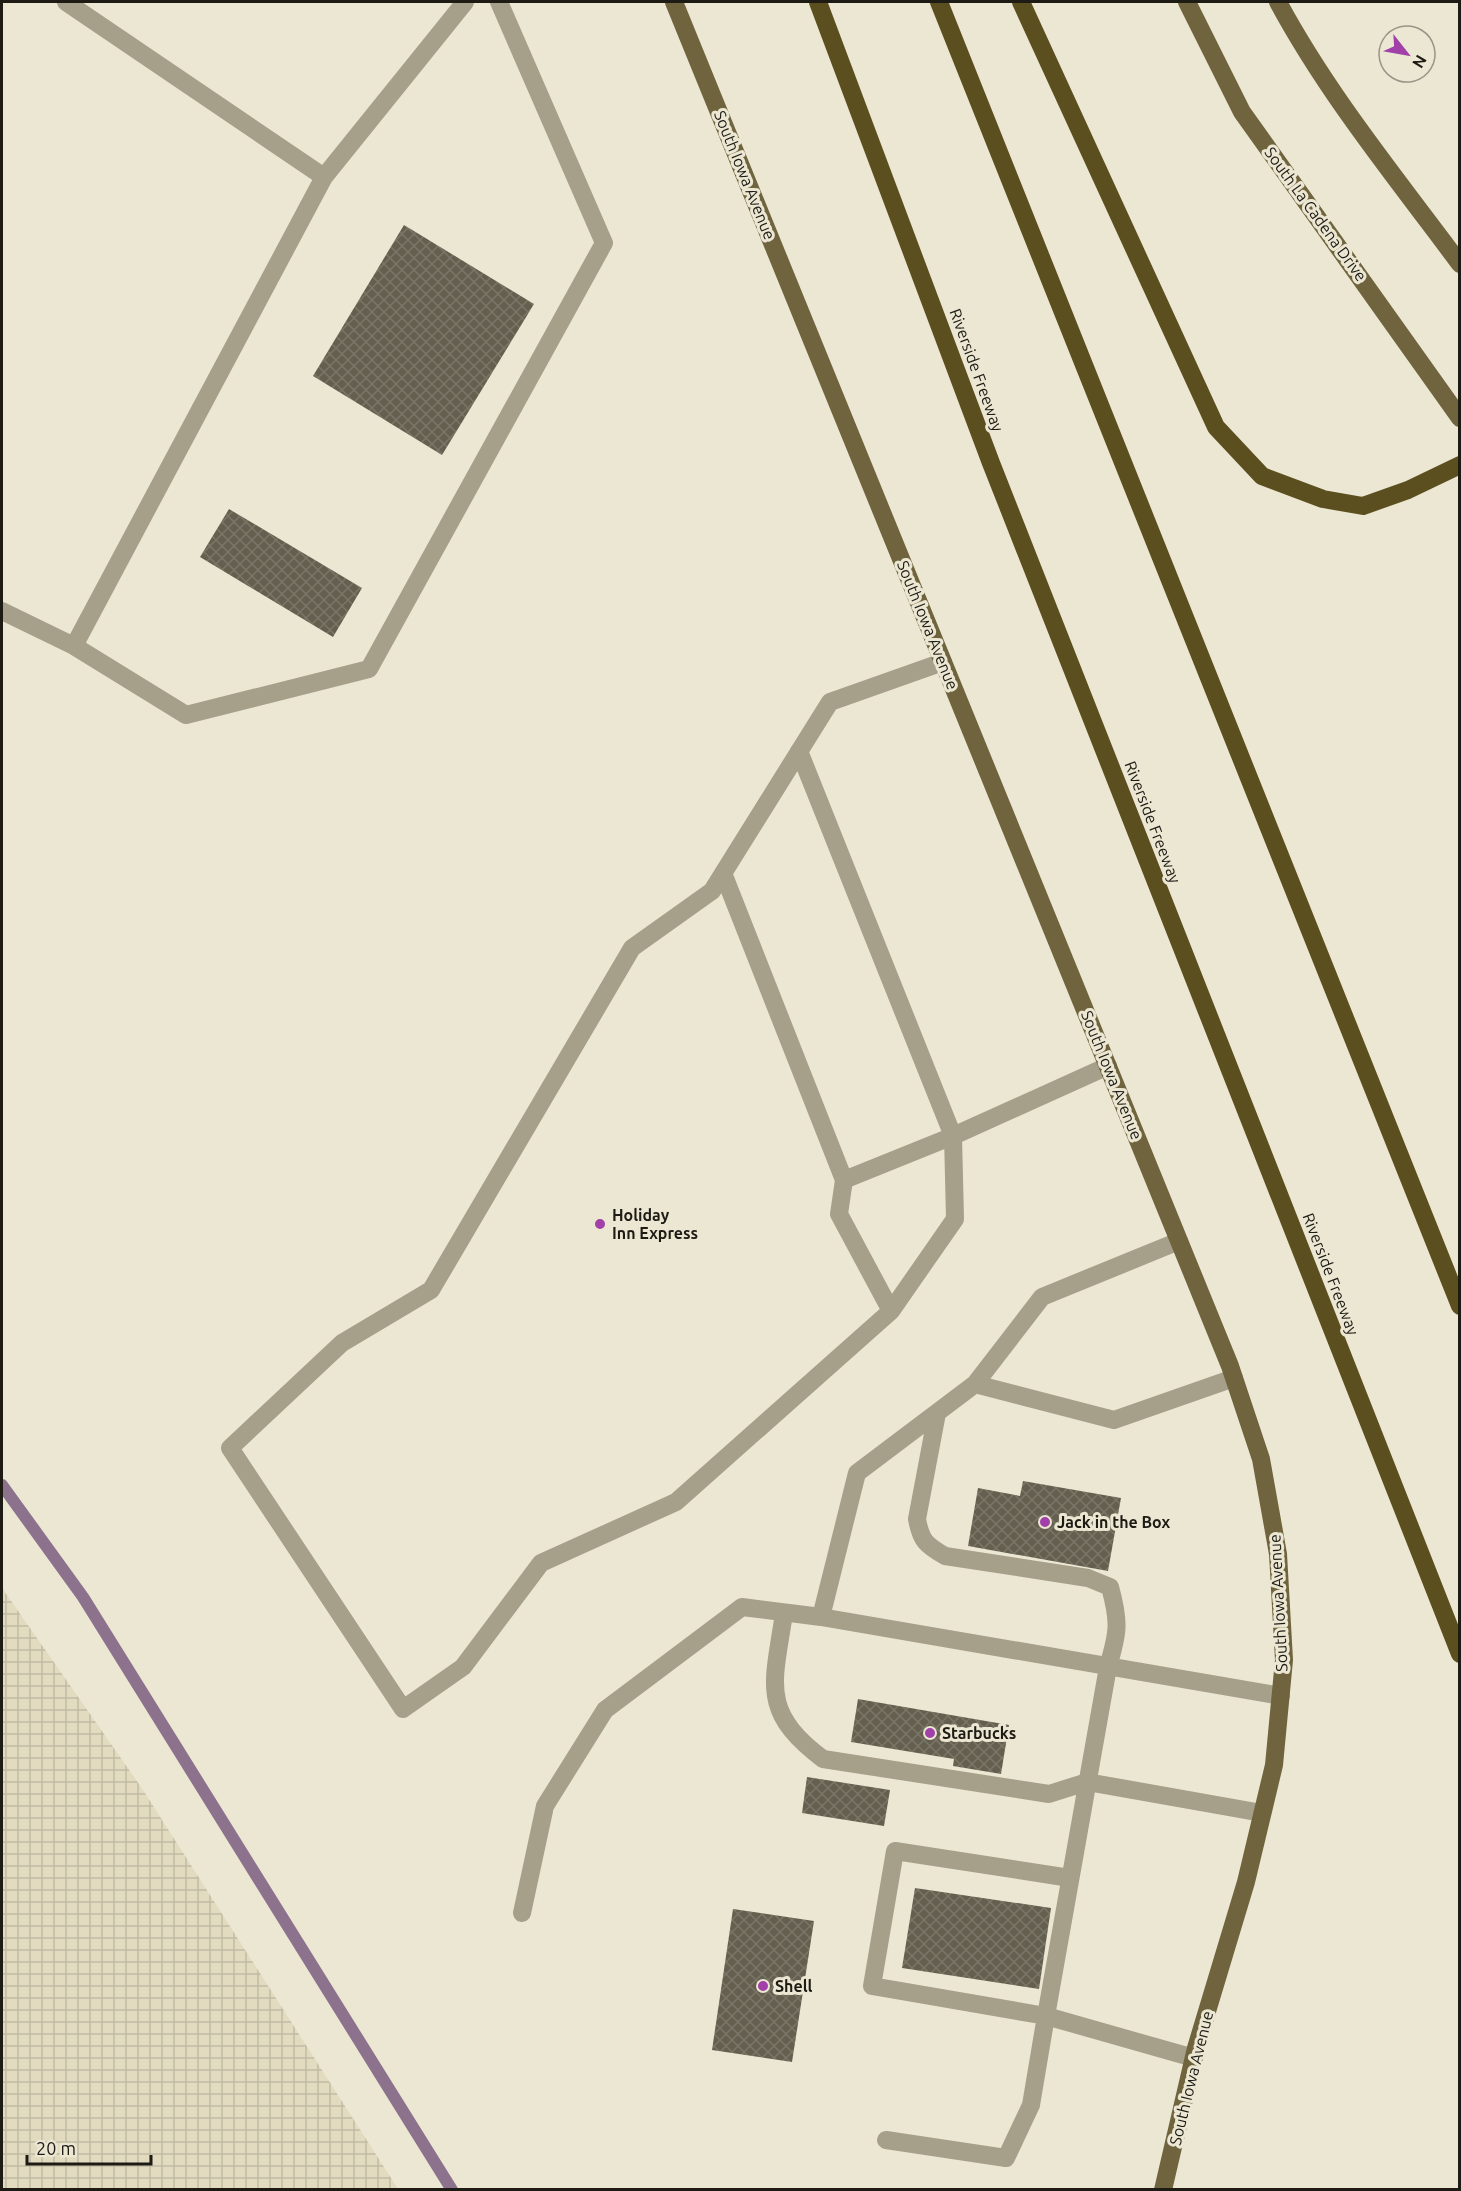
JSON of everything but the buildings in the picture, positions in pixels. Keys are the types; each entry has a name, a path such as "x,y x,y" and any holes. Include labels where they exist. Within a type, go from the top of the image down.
{"highway":[{"name":"Riverside Freeway","path":"818,2 991,463 1460,1654"},
{"path":"939,2 1460,1306"},
{"path":"1021,2 1216,427 1262,476 1323,499 1363,506 1408,490 1460,465"}],"main road":[{"name":"South Iowa Avenue","path":"674,2 1179,1241 1234,1378 1260,1460 1278,1554 1284,1660 1274,1765 1246,1882 1194,2058 1163,2190"},
{"name":"South La Cadena Drive","path":"1187,2 1242,112 1460,418"},
{"path":"1278,2 1291,26 1347,110 1460,264"}],"lane":[{"path":"66,2 324,177"},
{"path":"75,646 324,177 465,2"},
{"path":"2,611 75,646 186,716 369,669 604,243 499,2"},
{"path":"800,752 953,1136 955,1220 891,1311 676,1502 541,1563 463,1667 403,1709 230,1448 342,1343 431,1290 632,948 712,891 830,702 943,662"},
{"path":"723,873 844,1180 839,1214 891,1311"},
{"path":"844,1180 953,1136 1108,1066"},
{"path":"821,1617 857,1473 975,1384 1042,1297 1179,1241"},
{"path":"975,1384 1114,1420 1234,1378"},
{"path":"886,2140 1006,2158 1031,2105 1108,1667 1118,1633 1116,1608 1110,1587 1088,1578 945,1556 930,1548 920,1537 917,1519 937,1413"},
{"path":"522,1912 545,1806 605,1710 742,1607 821,1617 1281,1696"},
{"path":"784,1612 774,1681 777,1706 794,1735 823,1759 1049,1794 1087,1782 1262,1813"},
{"path":"1070,1878 895,1851 872,1986 1046,2016 1194,2058"}],"shaded area":[{"path":"2,1588 141,1787 398,2189 2,2189"}],"waterway":[{"path":"2,1485 83,1597 452,2190"}],"place":[{"name":"Holiday Inn Express","path":"600,1224"},
{"name":"Jack in the Box","path":"1045,1522"},
{"name":"Starbucks","path":"930,1733"},
{"name":"Shell","path":"763,1986"}]}
